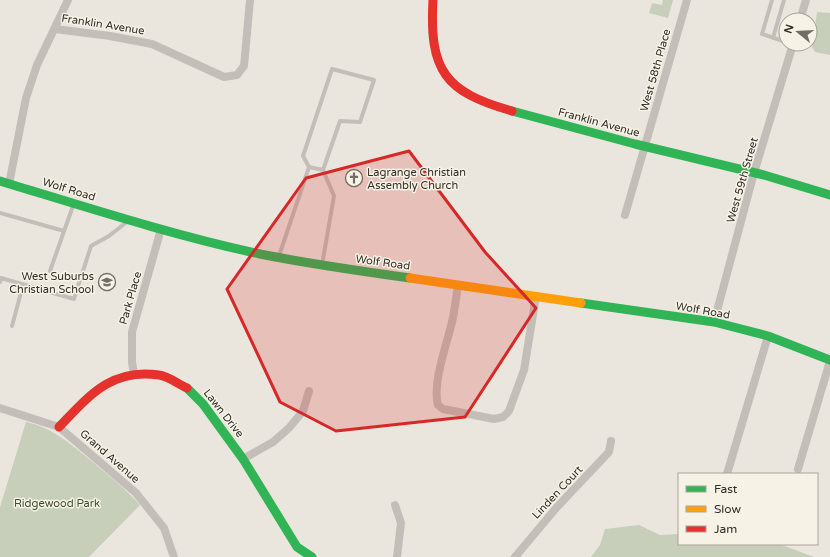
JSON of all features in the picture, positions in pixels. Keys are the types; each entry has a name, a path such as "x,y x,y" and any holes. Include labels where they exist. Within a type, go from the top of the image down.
{"main road":[{"name":"Franklin Avenue","path":"433,0 432,31 436,54 446,75 459,89 468,95 489,103 644,147 754,173 830,195"},
{"name":"Wolf Road","path":"0,181 161,229 278,258 714,322 768,336 830,360"},
{"name":"Lawn Drive","path":"58,427 92,393 112,380 134,374 160,375 187,388 203,404 243,459 296,547 312,557"}],"street":[{"path":"9,184 26,98 37,65 68,0"},
{"name":"Franklin Avenue","path":"55,29 110,36 152,44 224,77 237,75 244,66 250,0"},
{"name":"West 58th Place","path":"624,215 687,0"},
{"path":"802,12 806,0"},
{"name":"West 59th Street","path":"714,322 788,52"},
{"name":"Park Place","path":"134,374 132,362 132,332 161,229"},
{"path":"458,285 453,321 443,350 436,397 438,405 444,409 494,419 503,417 509,411 524,370 536,296"},
{"path":"727,473 768,336"},
{"path":"798,469 830,360"},
{"path":"243,459 273,442 289,428 303,411 309,391"},
{"name":"Grand Avenue","path":"0,408 58,427 136,493 164,528 174,557"},
{"name":"Linden Court","path":"515,557 557,507 610,452 611,441"},
{"path":"395,505 401,523 397,557"}],"lane":[{"path":"772,0 762,34 778,40"},
{"path":"773,38 784,0"},
{"path":"278,258 309,167 303,156 332,69 374,80 360,122 340,121 323,170 334,196 322,265"},
{"path":"309,167 323,170"},
{"path":"50,271 74,203"},
{"path":"0,213 64,231"},
{"path":"0,282 1,278 74,300 91,246 109,236 130,220"},
{"path":"12,326 23,285"}],"highlighted area":[{"path":"409,151 485,252 536,308 465,417 336,431 280,402 227,289 306,178"}],"green space":[{"path":"663,0 673,0 668,18 649,13 652,3 662,5"},
{"path":"818,12 830,13 830,55 815,52 818,52"},
{"name":"Ridgewood Park","path":"26,422 36,425 63,438 118,483 140,505 89,557 0,557 0,507"},
{"path":"639,525 660,535 678,534 678,545 782,545 814,557 591,557 600,545 605,529"}],"traffic: fast":[{"path":"512,111 635,144 764,175 830,195"},
{"path":"0,181 129,220 260,254 410,278"},
{"path":"581,303 714,322 768,336 830,360"},
{"path":"187,388 203,404 243,459 297,547 312,557"}],"traffic: slow":[{"path":"410,278 581,303"}],"traffic: jam":[{"path":"433,0 432,24 434,45 439,61 446,75 457,86 471,96 489,104 512,111"},
{"path":"59,427 91,395 114,380 127,376 142,374 159,375 169,378 187,388"}],"place":[{"name":"Lagrange Christian Assembly Church","path":"354,178"},
{"name":"West Suburbs Christian School","path":"107,282"}]}
